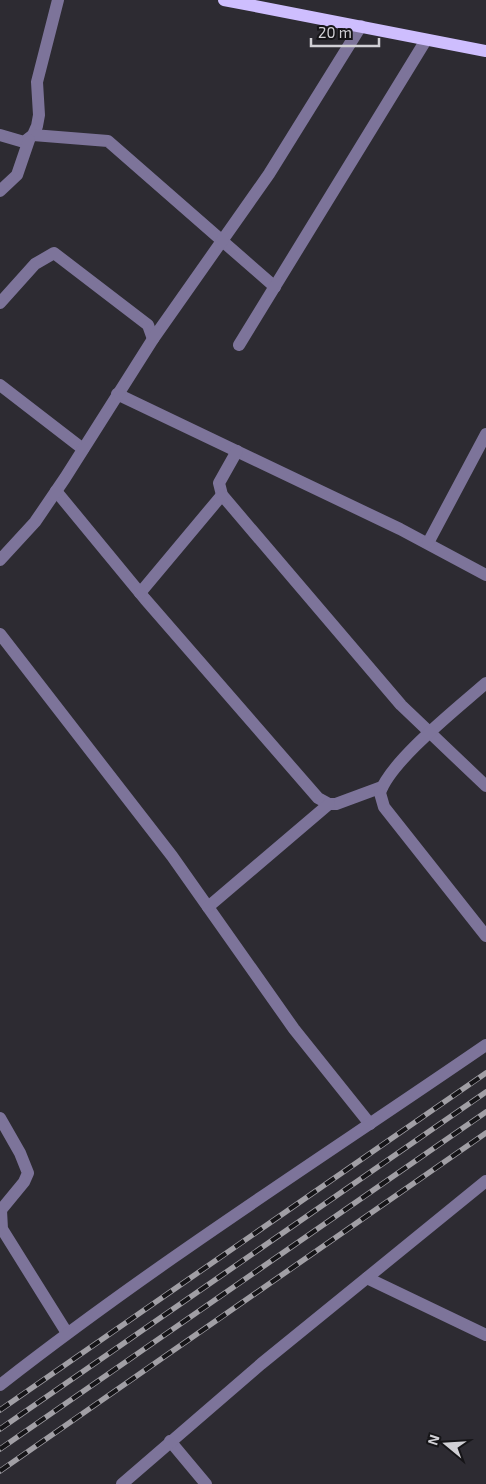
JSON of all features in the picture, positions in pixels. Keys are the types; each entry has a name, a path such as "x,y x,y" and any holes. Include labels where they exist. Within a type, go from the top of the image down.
{"main road":[{"path":"224,0 486,51"}],"street":[{"path":"0,191 17,175 39,115 37,82 58,0"},
{"path":"0,560 35,522 56,491 153,339 269,174 361,26"},
{"path":"239,345 426,40"},
{"path":"0,135 16,141 31,137 108,141 274,287"},
{"path":"0,303 35,264 54,253 148,325 153,339"},
{"path":"0,385 83,449"},
{"path":"117,394 428,543 486,575"},
{"path":"428,543 486,434"},
{"path":"237,451 219,483 222,496 395,697 486,786"},
{"path":"56,491 140,592 318,798 329,804 336,804 382,787"},
{"path":"140,592 222,496"},
{"path":"0,634 172,856 294,1030 370,1124"},
{"path":"486,683 429,732 390,775 382,787 380,799 384,807 486,936"},
{"path":"208,907 329,804"},
{"path":"0,1385 67,1333 486,1045"},
{"path":"0,1118 20,1153 28,1173 24,1182 1,1210 2,1229 67,1333"},
{"path":"122,1484 170,1441 486,1181"},
{"path":"367,1278 486,1335"},
{"path":"170,1441 206,1484"}],"railway":[{"path":"0,1410 486,1073"},
{"path":"0,1429 486,1092"},
{"path":"0,1449 486,1112"},
{"path":"0,1471 486,1133"}]}
